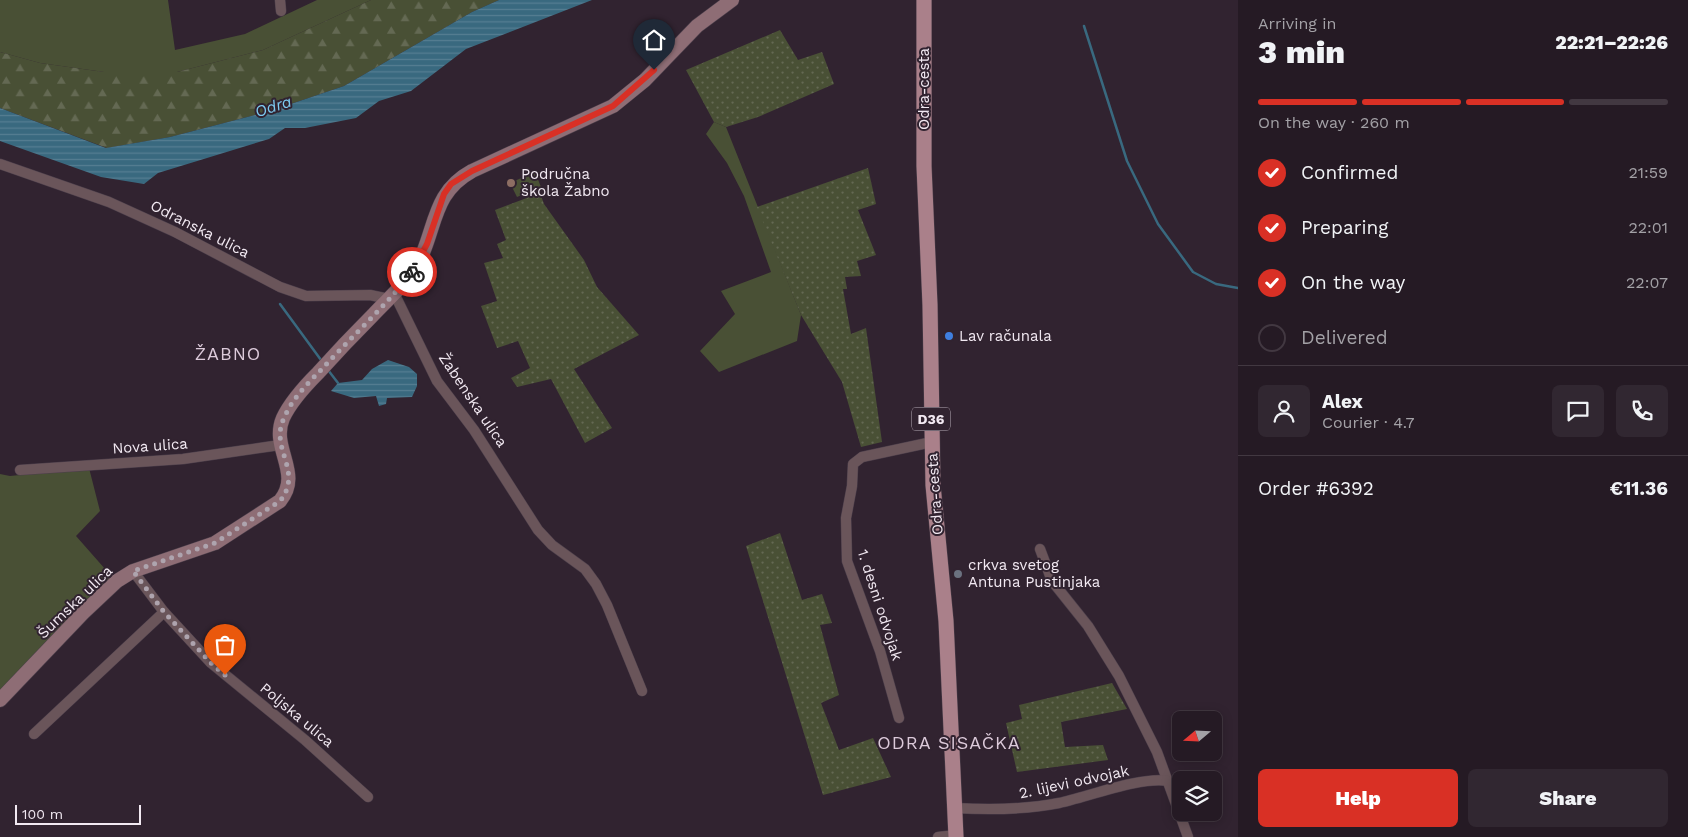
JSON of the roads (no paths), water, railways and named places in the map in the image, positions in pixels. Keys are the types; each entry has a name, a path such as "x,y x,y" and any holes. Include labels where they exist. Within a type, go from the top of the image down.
{"main road":[{"name":"Odra-cesta","path":"924,0 924,166 930,305 933,485 946,621 956,836"}],"street":[{"path":"280,0 281,12"},
{"path":"392,296 412,272 422,255 444,194 451,184 472,171 613,106 645,80 697,26 732,0"},
{"name":"Odranska ulica","path":"0,164 109,202 175,232 280,287 306,296 392,296"},
{"name":"Šumska ulica","path":"0,700 83,612 117,581 133,571 215,543 280,501 287,491 290,475 280,445 280,430 288,408 306,385 392,296"},
{"name":"Žabenska ulica","path":"392,296 437,381 474,430 538,530 552,545 585,569 596,584 608,605 642,691"},
{"name":"1. desni odvojak","path":"899,718 880,651 847,561 846,518 852,486 852,464 862,457 932,442"},
{"name":"Nova ulica","path":"20,470 183,459 280,445"},
{"path":"1040,549 1052,581 1094,634 1119,676 1157,752 1188,837"},
{"name":"Poljska ulica","path":"133,571 164,612 211,663 305,740 368,798"},
{"path":"34,734 164,612"},
{"name":"2. lijevi odvojak","path":"955,808 1012,810 1059,803 1148,782 1168,781"},
{"path":"938,837 956,836"}],"water":[{"path":"499,0 592,0 466,49 411,91 379,101 356,118 305,128 285,128 269,139 158,173 144,184 101,177 0,141 0,108 106,148 170,137 270,111 344,86 472,12"},
{"path":"388,360 409,367 417,374 417,386 412,397 387,398 386,404 379,406 376,396 354,398 331,391 338,383 362,380 372,369"}],"waterway":[{"path":"1084,26 1127,161 1158,224 1193,272 1216,284 1238,288"},
{"path":"280,304 321,360"},
{"path":"328,370 338,383"}],"place":[{"name":"Područna škola Žabno","path":"511,183"},
{"name":"Lav računala","path":"949,336"},
{"name":"crkva svetog Antuna Pustinjaka","path":"958,574"}],"district":[{"name":"ŽABNO","path":"228,354"},
{"name":"ODRA SISAČKA","path":"949,743"}],"water label":[{"name":"Odra","path":"273,106"}]}
